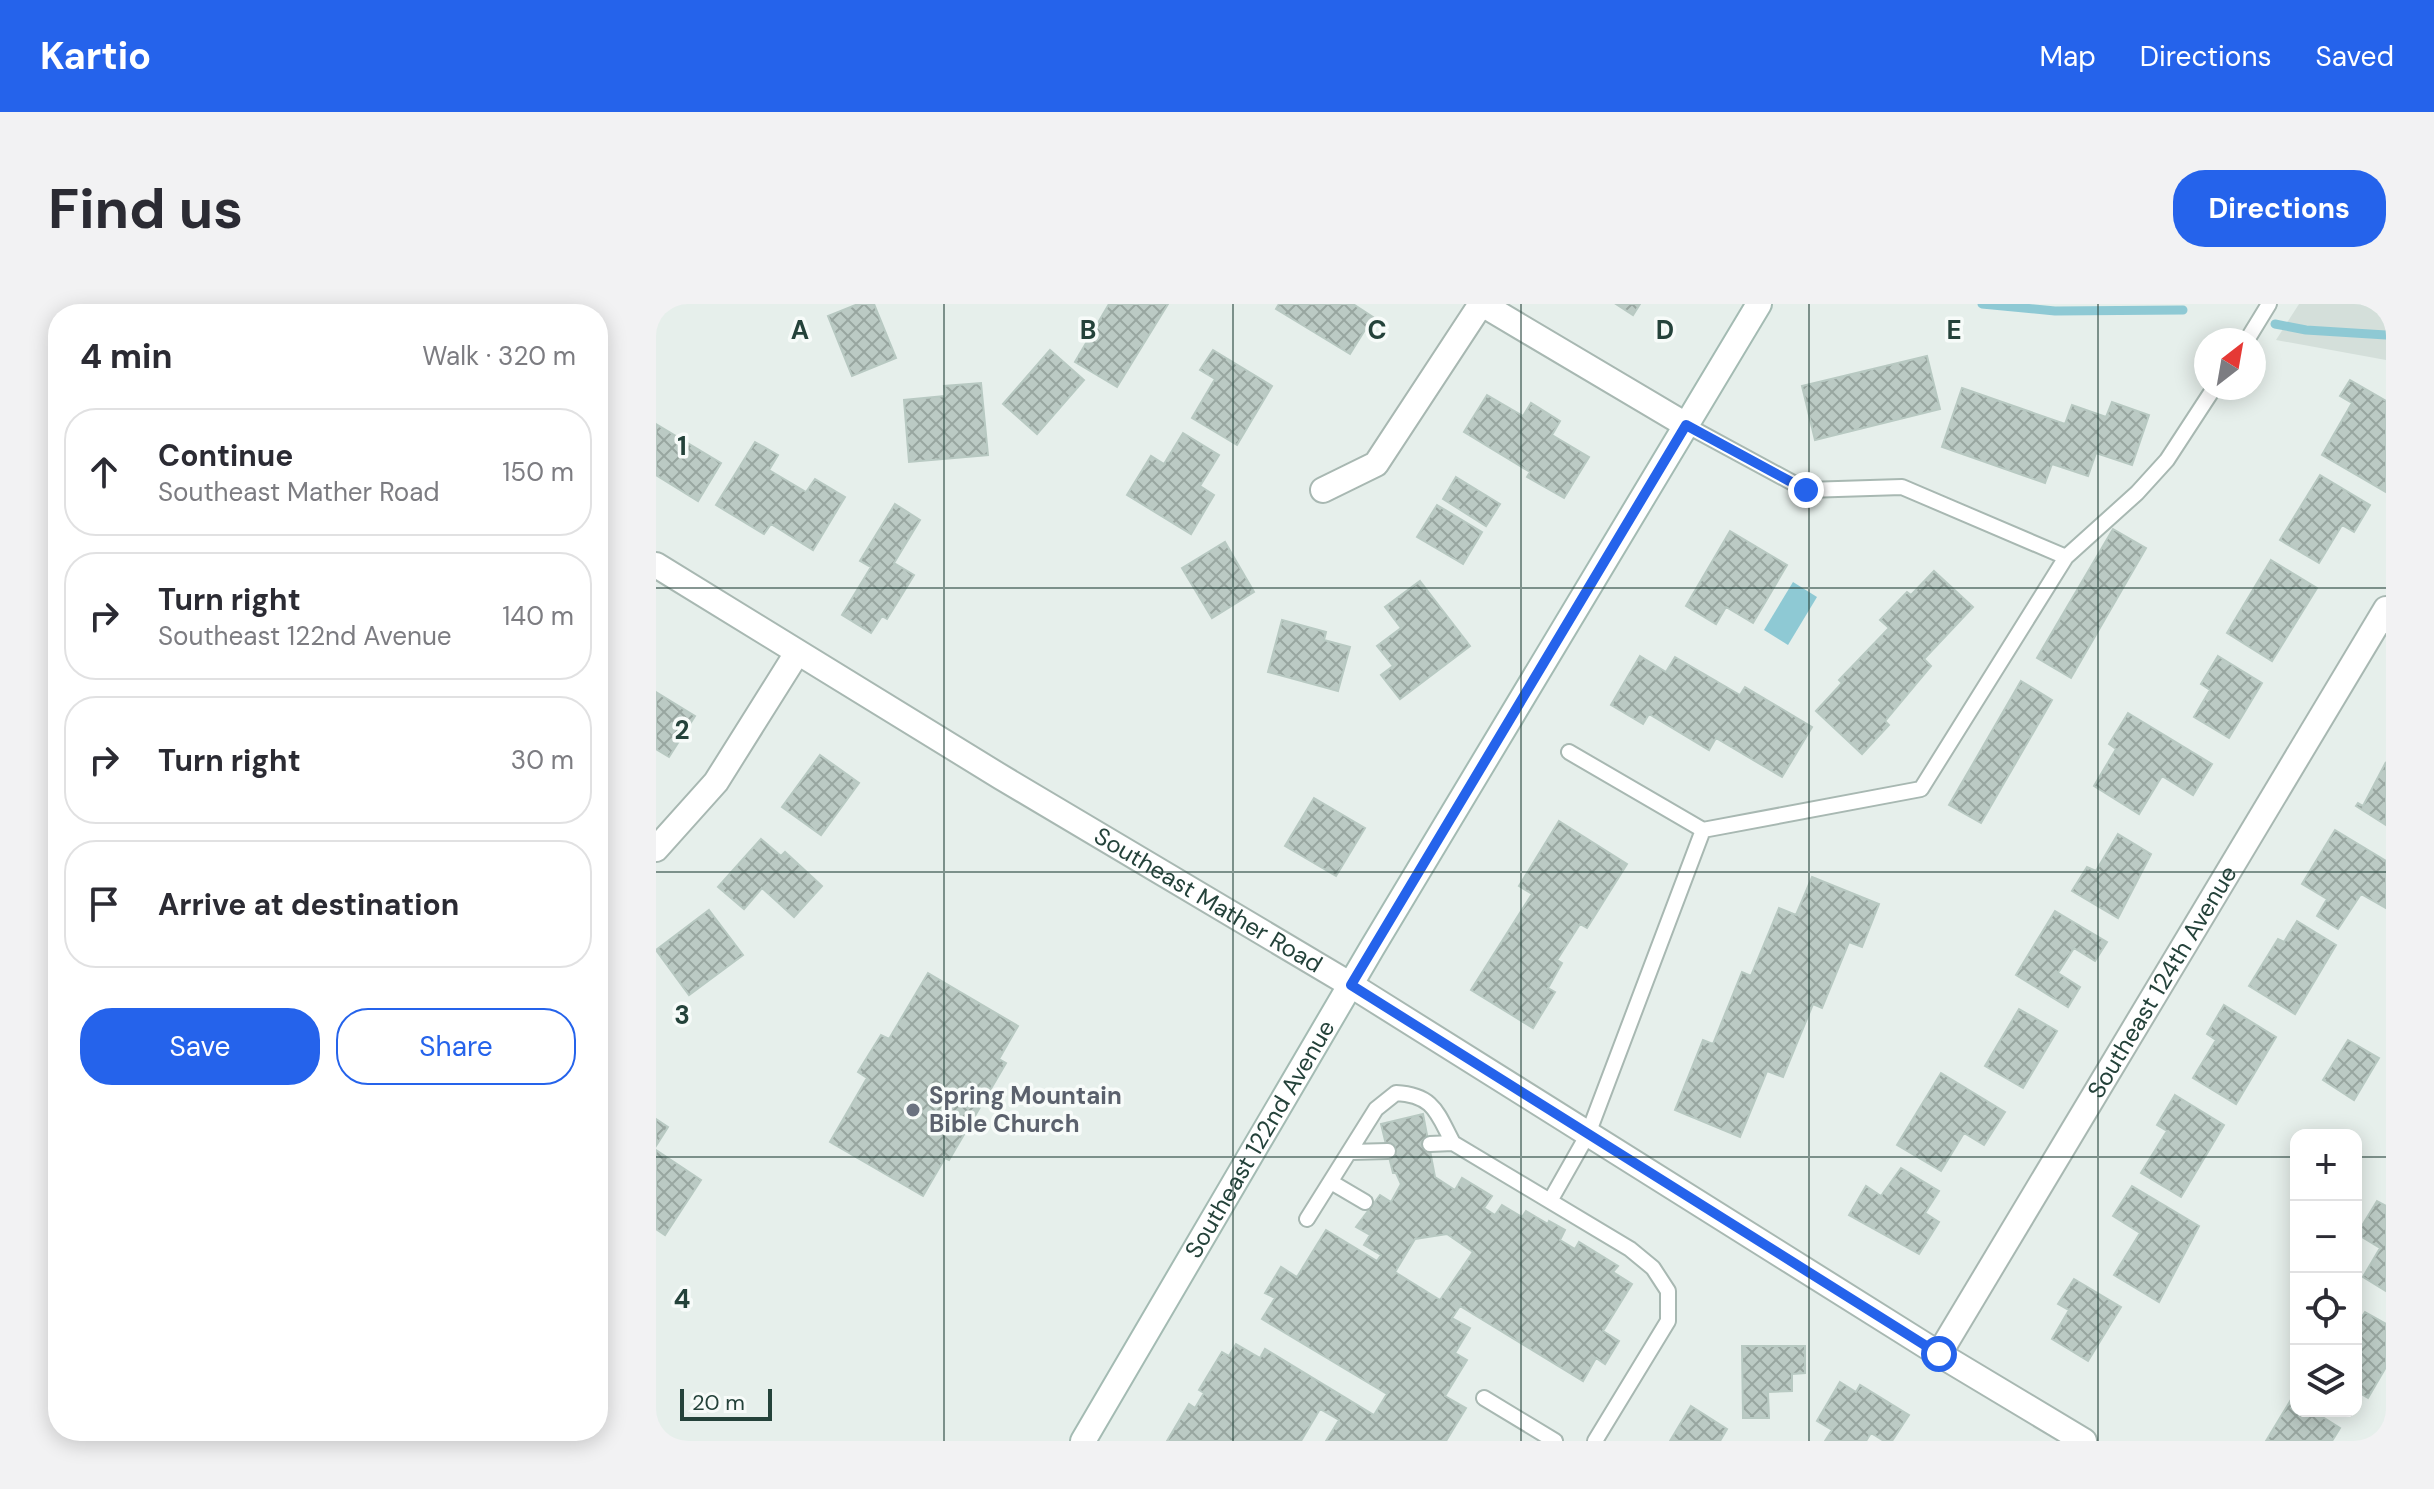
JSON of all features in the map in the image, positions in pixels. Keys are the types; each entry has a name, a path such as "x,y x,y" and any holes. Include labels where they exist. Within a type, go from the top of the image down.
{"street":[{"path":"1323,490 1376,464 1481,304 1686,425"},
{"name":"Southeast 122nd Avenue","path":"1083,1441 1351,985 1759,304"},
{"name":"Southeast Mather Road","path":"656,565 1351,985 1939,1354 2084,1441"},
{"name":"Southeast 124th Avenue","path":"1939,1354 2386,609"},
{"path":"656,849 716,782 797,653"}],"lane":[{"path":"2254,328 2269,304"},
{"path":"1569,752 1703,830 1921,789 2066,557 2137,493 2167,460 2206,400"},
{"path":"1686,425 1806,490 1902,487 2066,557"},
{"path":"1550,1201 1588,1134 1703,830"},
{"path":"1307,1219 1376,1109 1396,1093 1416,1094 1430,1102 1453,1143 1630,1249 1653,1268 1668,1291 1668,1321 1595,1441"},
{"path":"1430,1144 1453,1143"},
{"path":"1350,1152 1388,1151"},
{"path":"1331,1182 1365,1202"},
{"path":"1484,1398 1555,1441"}],"shaded area":[{"path":"2299,304 2386,304 2386,360 2276,340"}],"water":[{"path":"1793,582 1817,597 1788,645 1764,630"}],"building":[{"path":"858,304 874,304 896,358 852,376 828,316"},
{"path":"1109,304 1168,304 1117,387 1075,362"},
{"path":"1279,304 1353,304 1373,317 1350,354 1276,309"},
{"path":"1616,304 1640,304 1633,315"},
{"path":"1050,350 1084,380 1037,434 1003,404"},
{"path":"1213,350 1272,386 1237,445 1192,418 1215,379 1200,370"},
{"path":"1927,356 1940,409 1815,440 1802,386"},
{"path":"2350,380 2386,401 2386,492 2322,455 2352,403 2340,396"},
{"path":"981,383 988,455 909,462 904,400 945,396 944,386"},
{"path":"1962,388 2065,424 2072,405 2106,417 2112,402 2149,415 2132,465 2096,453 2088,476 2052,464 2045,483 1942,447"},
{"path":"1487,395 1523,416 1531,403 1560,421 1552,435 1589,457 1564,498 1527,477 1530,472 1464,432"},
{"path":"656,424 721,463 698,501 656,475"},
{"path":"1183,433 1219,455 1200,486 1214,495 1191,534 1127,495 1151,456 1164,464"},
{"path":"755,442 778,455 769,470 806,492 815,479 845,497 813,550 771,524 764,534 716,505"},
{"path":"2320,475 2370,505 2354,532 2342,525 2319,563 2280,540"},
{"path":"1456,477 1500,504 1486,526 1443,499"},
{"path":"895,504 920,520 894,563 914,575 887,619 882,616 871,633 842,615 871,567 860,561"},
{"path":"1437,505 1482,532 1463,564 1417,537"},
{"path":"2113,529 2146,548 2071,678 2037,658"},
{"path":"1730,531 1787,565 1753,623 1726,607 1716,624 1686,606"},
{"path":"1225,542 1254,592 1212,618 1182,568"},
{"path":"2271,560 2317,588 2272,661 2227,633"},
{"path":"1934,571 1973,607 1924,659 1931,666 1885,721 1889,725 1862,754 1816,711 1842,683 1839,680 1889,628 1880,620 1907,592 1911,595"},
{"path":"1420,581 1470,646 1400,699 1381,675 1393,666 1377,646 1401,628 1385,607"},
{"path":"1282,620 1326,632 1324,640 1350,647 1338,691 1268,672"},
{"path":"1640,656 1666,672 1675,657 1740,695 1745,687 1812,727 1782,777 1716,738 1709,750 1649,714 1643,724 1611,705"},
{"path":"2218,656 2262,683 2229,738 2194,717 2210,690 2201,684"},
{"path":"2021,681 2052,700 1981,823 1949,805"},
{"path":"656,692 695,716 669,757 656,749"},
{"path":"2128,713 2212,764 2193,795 2162,776 2139,814 2094,786 2116,749 2109,744"},
{"path":"820,755 859,783 821,835 782,807"},
{"path":"2386,762 2386,825 2356,806 2358,803 2363,806"},
{"path":"1314,798 1365,828 1336,876 1285,846"},
{"path":"1559,821 1627,864 1587,928 1580,924 1557,960 1562,963 1548,988 1555,992 1533,1028 1471,990 1532,894 1519,886"},
{"path":"2335,830 2386,861 2386,908 2361,894 2338,929 2317,916 2327,899 2302,884"},
{"path":"2118,834 2151,854 2118,918 2072,891 2087,867 2096,871"},
{"path":"761,839 781,856 785,852 822,886 794,917 762,888 744,909 718,887"},
{"path":"1812,877 1879,904 1862,947 1849,942 1822,1008 1813,1004 1783,1077 1767,1071 1740,1137 1675,1110 1703,1040 1713,1044 1742,972 1751,976 1779,908 1796,915"},
{"path":"709,910 743,955 689,995 656,950"},
{"path":"2055,911 2107,942 2095,961 2074,948 2058,973 2080,987 2068,1007 2016,975"},
{"path":"2297,921 2336,945 2295,1014 2249,986 2278,939 2284,942"},
{"name":"Spring Mountain Bible Church","path":"928,973 1018,1026 999,1059 1006,1063 949,1160 945,1158 923,1196 830,1142 867,1078 858,1072 881,1035 889,1039"},
{"path":"2224,1005 2276,1037 2236,1104 2193,1078 2216,1040 2207,1034"},
{"path":"2019,1009 2057,1031 2023,1088 1985,1066"},
{"path":"2348,1040 2379,1058 2354,1100 2323,1080"},
{"path":"1941,1073 2005,1112 1984,1145 1964,1133 1941,1171 1897,1145"},
{"path":"2175,1095 2224,1125 2181,1197 2141,1173 2167,1131 2157,1125"},
{"path":"1423,1114 1435,1177 1455,1190 1462,1178 1492,1196 1484,1208 1495,1215 1502,1205 1522,1217 1526,1211 1565,1230 1560,1240 1575,1249 1579,1242 1618,1266 1613,1272 1632,1284 1603,1331 1619,1341 1605,1364 1596,1358 1583,1381 1460,1306 1452,1318 1470,1328 1455,1353 1467,1360 1445,1396 1466,1408 1446,1441 1326,1441 1339,1420 1320,1409 1301,1441 1167,1441 1189,1404 1195,1408 1204,1393 1199,1390 1222,1352 1229,1356 1236,1344 1260,1358 1265,1349 1374,1415 1387,1394 1262,1319 1275,1298 1265,1293 1281,1267 1297,1277 1326,1230 1377,1261 1381,1255 1364,1245 1370,1235 1356,1227 1380,1195 1391,1202 1401,1184 1396,1173 1393,1173 1381,1124","holes":["1447,1234 1473,1252 1440,1300 1395,1272 1415,1239"]},
{"path":"656,1119 668,1127 656,1146"},
{"path":"656,1150 701,1180 665,1235 656,1229"},
{"path":"1901,1168 1939,1191 1925,1213 1939,1222 1919,1254 1849,1215 1866,1186 1881,1196"},
{"path":"2132,1186 2199,1226 2159,1302 2114,1275 2140,1233 2113,1216"},
{"path":"2377,1201 2386,1206 2386,1291 2363,1277 2380,1248 2362,1237 2362,1226"},
{"path":"2074,1279 2121,1307 2088,1361 2052,1339 2069,1310 2058,1304"},
{"path":"2365,1312 2386,1324 2386,1367 2368,1398 2362,1394 2362,1316"},
{"path":"1742,1346 1805,1346 1805,1373 1792,1374 1792,1391 1768,1392 1769,1418 1743,1418"},
{"path":"1840,1382 1856,1392 1860,1385 1909,1415 1892,1441 1884,1441 1871,1433 1866,1441 1825,1441 1832,1430 1817,1421"},
{"path":"2290,1401 2290,1417 2323,1417 2340,1428 2332,1441 2266,1441"},
{"path":"1691,1406 1727,1429 1720,1441 1670,1441"}],"waterway":[{"path":"1982,304 2055,311 2183,310"},
{"path":"2275,324 2306,330 2386,335"}],"place":[{"name":"Spring Mountain Bible Church","path":"913,1110"}],"route":[{"path":"1806,490 1686,425 1351,985 1939,1354"}]}
